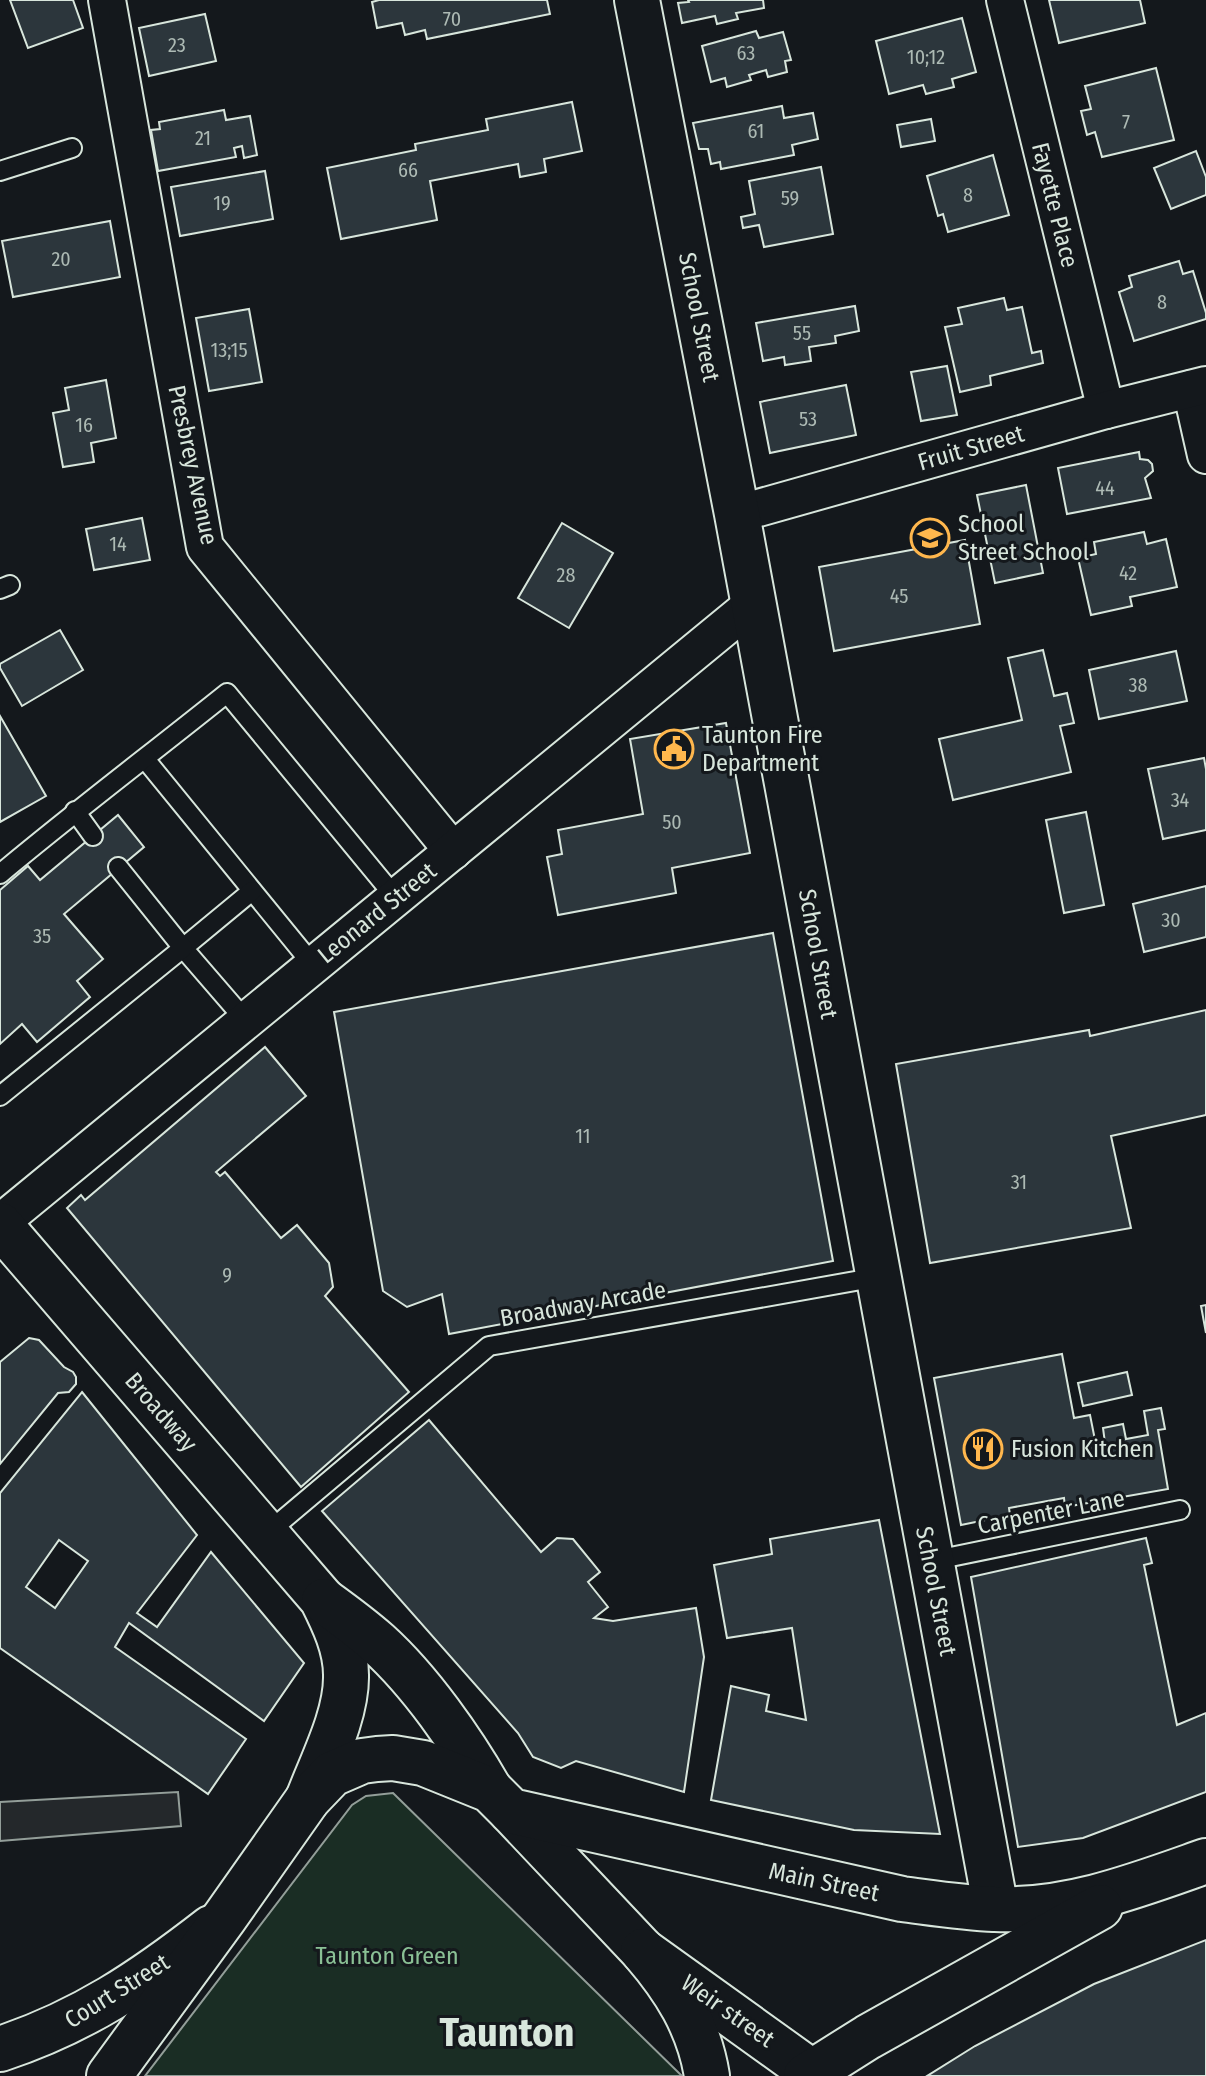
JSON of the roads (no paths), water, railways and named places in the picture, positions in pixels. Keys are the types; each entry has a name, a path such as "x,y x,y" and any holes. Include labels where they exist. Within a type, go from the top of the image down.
{"main road":[{"name":"School Street","path":"637,0 737,514 996,1909"},
{"name":"Broadway","path":"0,1224 322,1599 395,1659 469,1753 500,1801"},
{"name":"Broadway","path":"308,1799 346,1688 341,1646 322,1599"},
{"path":"109,2076 321,1784 346,1767 362,1761 393,1758 423,1763 500,1801 643,1951 676,1993 698,2037 707,2076"},
{"name":"Main Street","path":"500,1801 902,1899 996,1909 1080,1901 1206,1861"},
{"name":"Main Street","path":"812,2075 902,2018 1141,1884"},
{"path":"902,2018 947,1984 969,1962 992,1927 996,1909"},
{"name":"Court Street","path":"0,2049 62,2026 101,2005 156,1969 225,1917"},
{"name":"Weir street","path":"643,1951 812,2075"}],"street":[{"name":"Presbrey Avenue","path":"107,0 205,547 453,851"},
{"name":"Fayette Place","path":"1005,0 1106,410"},
{"name":"Fruit Street","path":"737,514 1198,387"},
{"path":"1198,387 1206,455"},
{"name":"Leonard Street","path":"0,1224 753,604"}],"lane":[{"path":"0,171 72,148"},
{"path":"0,874 75,811 227,693 396,898"},
{"path":"145,759 313,965"},
{"path":"75,811 93,836"},
{"path":"118,867 246,1021"},
{"path":"0,1096 252,891"},
{"name":"Broadway Arcade","path":"266,1534 489,1346 878,1277"},
{"name":"Carpenter Lane","path":"931,1561 1180,1510"}],"place":[{"name":"School Street School","path":"930,538"},
{"name":"Taunton Fire Department","path":"674,749"},
{"name":"Fusion Kitchen","path":"983,1449"}],"district":[{"name":"Taunton","path":"507,2033"}],"park label":[{"name":"Taunton Green","path":"387,1956"}]}
